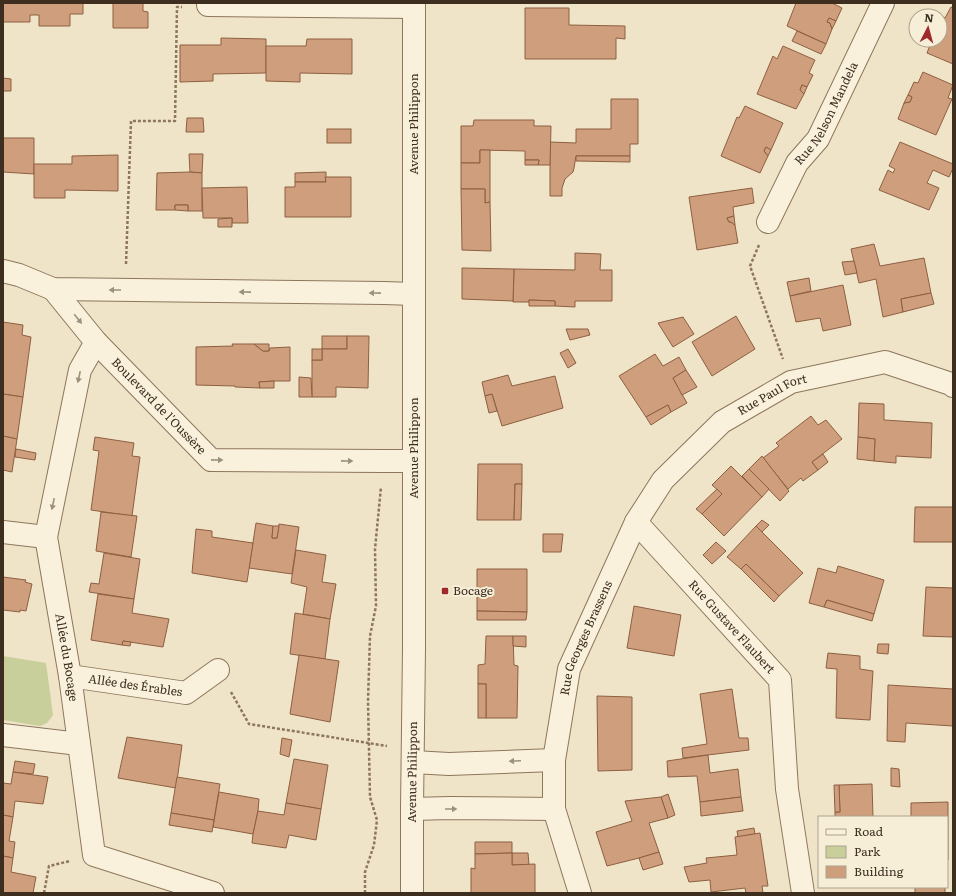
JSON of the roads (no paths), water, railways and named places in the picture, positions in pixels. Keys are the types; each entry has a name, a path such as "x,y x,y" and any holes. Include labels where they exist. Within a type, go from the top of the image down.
{"street":[{"name":"Rue Nelson Mandela","path":"768,222 797,163 818,139 883,3"},
{"path":"208,4 414,5"},
{"name":"Avenue Philippon","path":"412,893 414,610 414,5"},
{"name":"Boulevard de l'Oussère","path":"3,271 19,275 53,289 414,294"},
{"name":"Boulevard de l'Oussère","path":"53,289 96,342 211,460 414,461"},
{"name":"Allée du Bocage","path":"96,342 80,370 46,537 70,676 94,855 214,893"},
{"name":"Rue Paul Fort","path":"636,522 663,480 722,422 791,382 885,362 951,384 953,386"},
{"name":"Rue Georges Brassens","path":"580,893 554,810 554,760 569,669 636,522"},
{"name":"Rue Gustave Flaubert","path":"636,522 780,680 787,789 803,893"},
{"path":"3,532 46,537"},
{"name":"Allée des Érables","path":"70,676 186,694 218,670"},
{"path":"3,735 79,744"},
{"path":"413,756 449,764 554,760"},
{"path":"412,809 450,808 554,810"}],"place":[{"name":"Bocage","path":"445,591"}]}
